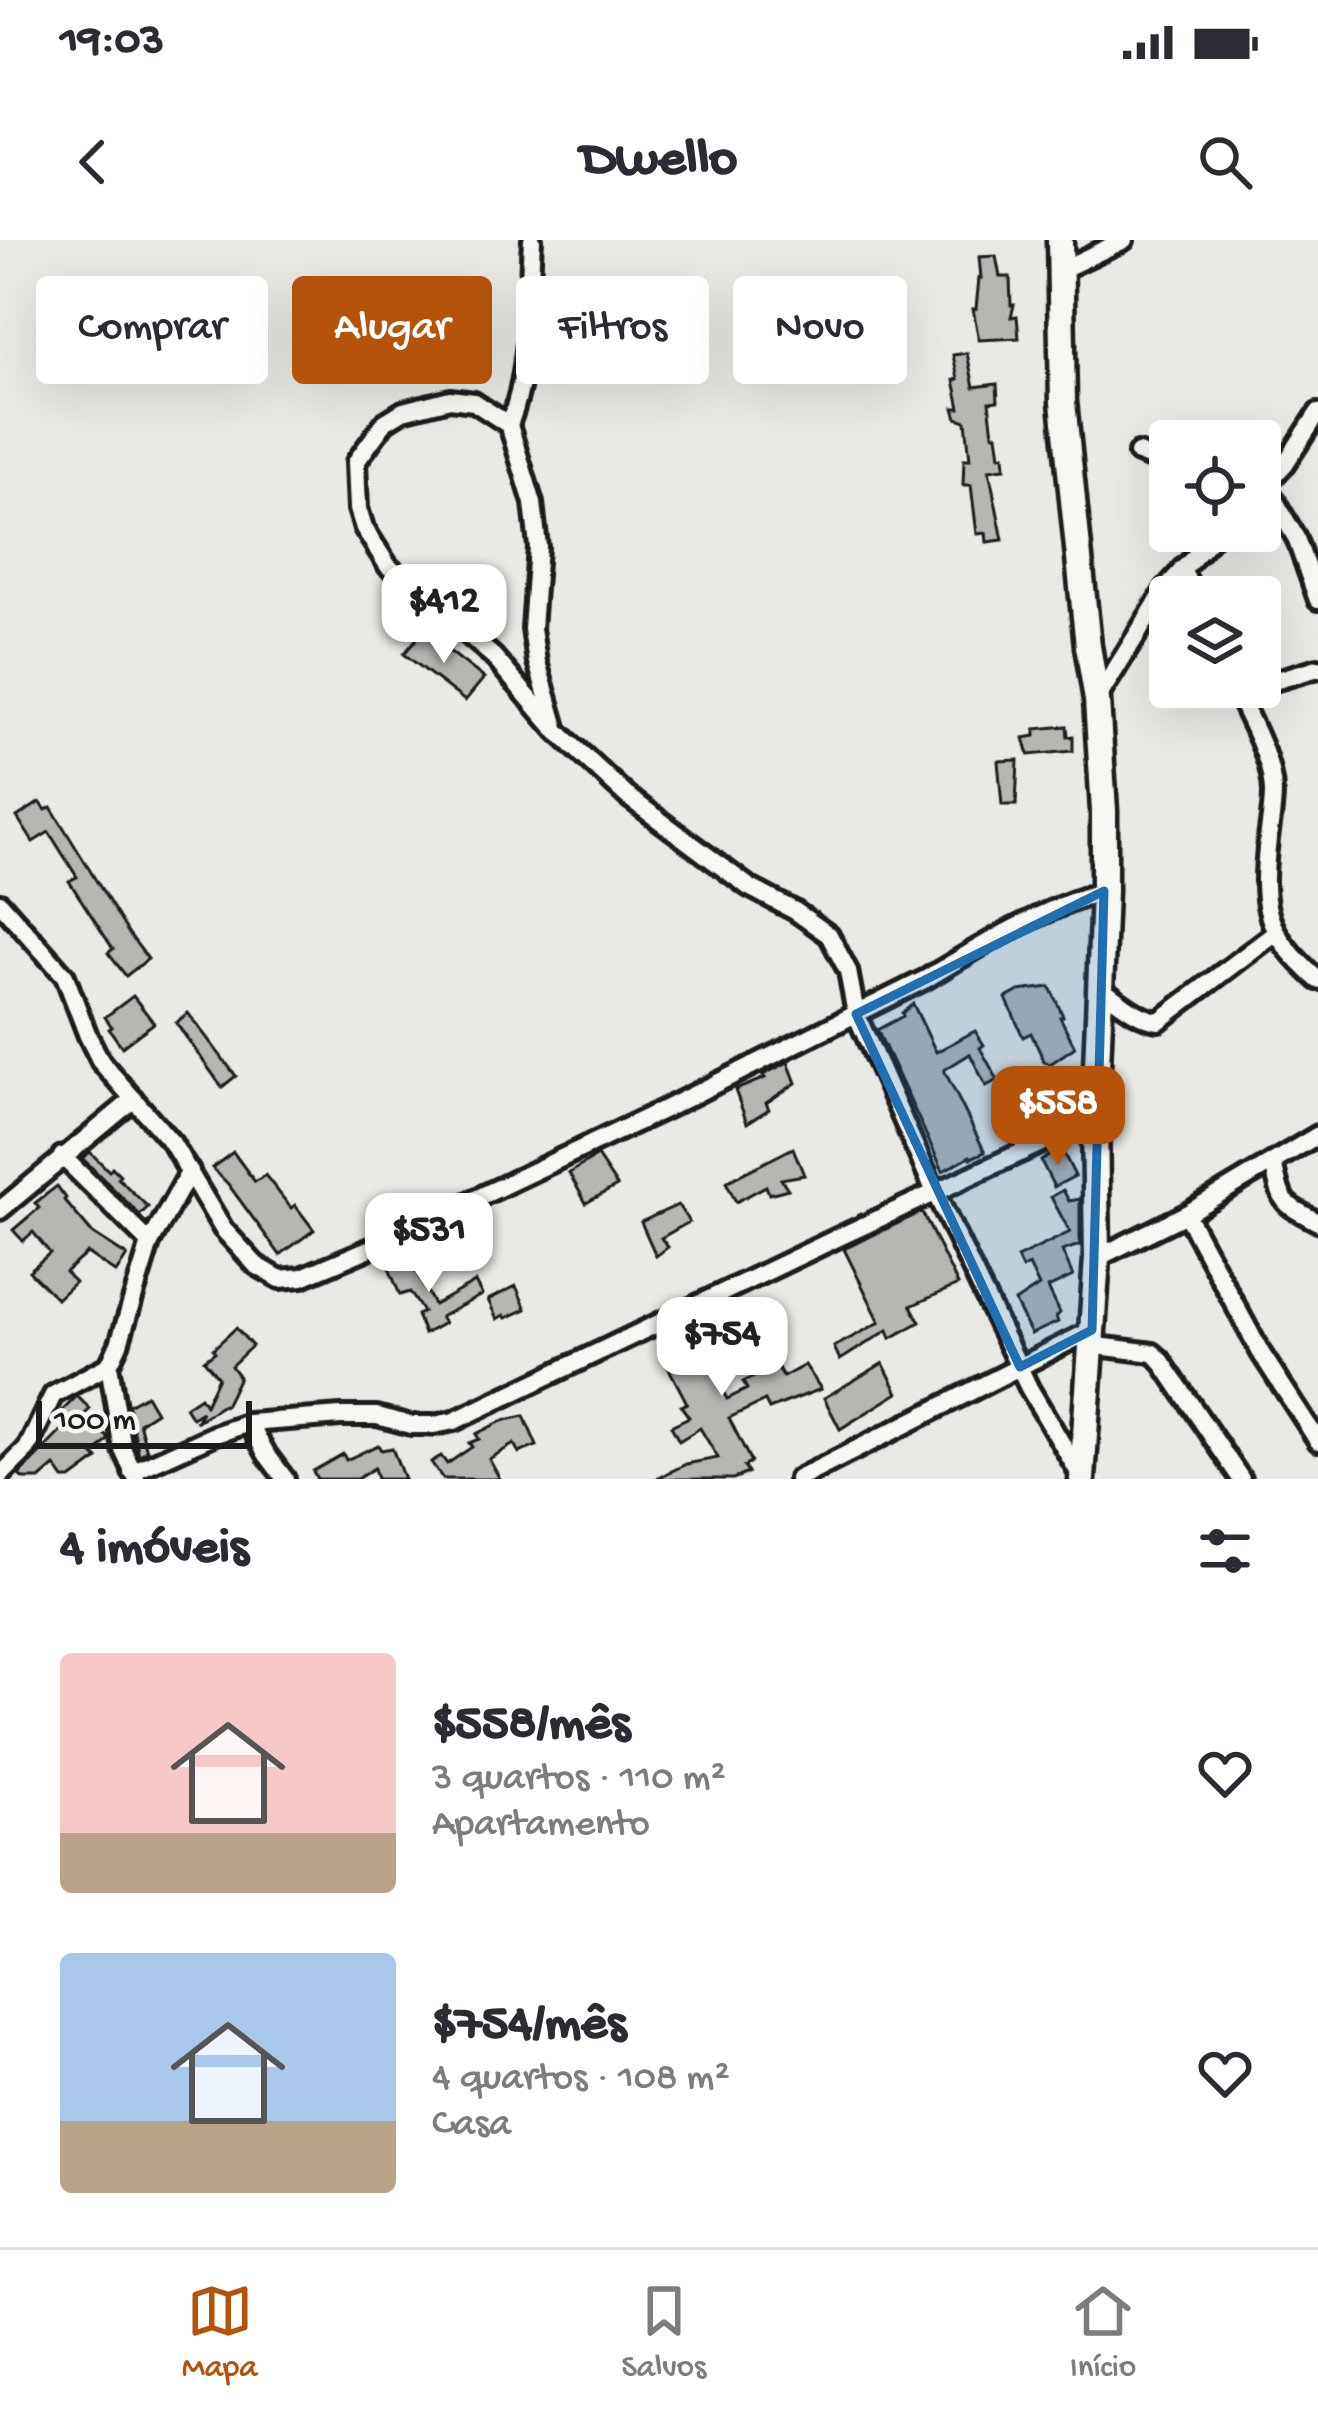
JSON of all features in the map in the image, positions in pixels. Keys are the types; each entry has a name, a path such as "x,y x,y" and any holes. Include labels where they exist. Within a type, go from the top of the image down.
{"street":[{"path":"532,240 526,350 509,424 533,503 538,547 532,628 536,662 557,731"},
{"path":"1060,240 1063,402 1097,700 1104,812 1095,1118 1097,1258 1082,1479"},
{"path":"1061,269 1124,240"},
{"path":"509,424 474,402 450,399 403,411 385,422 356,462 364,528 388,566 493,656 557,731 627,796 749,886 796,910 829,935 848,971 856,1014 935,1192 1051,1430 1082,1479"},
{"path":"1281,468 1318,412"},
{"path":"1138,452 1149,456"},
{"path":"1281,515 1296,538 1318,599"},
{"path":"1097,700 1166,588 1198,552"},
{"path":"1182,568 1186,576"},
{"path":"1281,678 1318,668"},
{"path":"1250,708 1271,780 1265,905 1275,933 1318,980"},
{"path":"0,904 64,976 101,1061 162,1129 224,1229 256,1264 280,1280 302,1277 385,1242 556,1162 926,980 1071,901 1104,891"},
{"path":"1101,988 1141,1016 1159,1022 1275,933"},
{"path":"0,1210 134,1100"},
{"path":"190,1171 150,1243 109,1365 123,1450 134,1475 249,1423 341,1416 377,1416 411,1425 454,1421 1095,1118"},
{"path":"1097,1258 1186,1214 1318,1135"},
{"path":"62,1156 150,1243"},
{"path":"1273,1163 1280,1198 1318,1222"},
{"path":"1186,1214 1261,1353 1318,1441"},
{"path":"798,1479 1020,1367 1091,1337 1160,1359 1240,1479"},
{"path":"0,1476 27,1449 53,1395 109,1365"},
{"path":"249,1423 285,1479"}],"highlighted area":[{"path":"1104,891 1092,1330 1020,1367 856,1014"}],"building":[{"path":"996,256 1000,277 1010,277 1011,317 1017,316 1019,338 979,340 973,309 981,278 979,257"},
{"path":"967,353 974,387 997,384 998,401 989,402 993,434 997,434 1005,468 989,470 1003,540 987,542 986,533 977,534 971,485 963,485 964,459 970,459 966,421 957,418 954,408 960,408 953,355"},
{"path":"423,631 484,678 465,701 404,654"},
{"path":"1067,726 1073,751 1029,755 1024,738 1035,736 1035,729"},
{"path":"1018,760 1016,805 1002,805 998,761"},
{"path":"40,802 46,810 51,807 148,959 126,976 108,953 113,949 69,881 77,877 49,832 33,842 17,817"},
{"path":"1050,987 1075,1047 1050,1064 1031,1033 1023,1037 1006,998 1019,991"},
{"path":"133,996 154,1023 122,1047 105,1017"},
{"path":"913,1004 936,1052 975,1031 998,1080 986,1086 970,1054 944,1070 985,1152 943,1171 877,1030 903,1016"},
{"path":"188,1013 236,1076 222,1087 176,1023"},
{"path":"788,1062 796,1083 747,1123 735,1090"},
{"path":"793,1148 804,1175 781,1179 788,1189 769,1194 766,1186 736,1202 726,1182"},
{"path":"1061,1148 1075,1176 1054,1187 1041,1161"},
{"path":"90,1152 109,1171 112,1167 148,1207 140,1215 82,1158"},
{"path":"233,1152 255,1182 265,1175 314,1230 280,1255 212,1168"},
{"path":"597,1156 617,1186 586,1203 569,1173"},
{"path":"57,1186 93,1234 127,1256 116,1273 87,1253 65,1272 75,1282 57,1299 29,1271 50,1253 33,1232 23,1241 13,1230"},
{"path":"1063,1190 1069,1201 1080,1199 1080,1245 1062,1251 1073,1276 1048,1288 1060,1313 1058,1322 1031,1334 1015,1302 1039,1286 1029,1265 1022,1269 1017,1258 1070,1232 1051,1197"},
{"path":"678,1205 689,1222 661,1238 668,1247 656,1256 641,1222"},
{"path":"922,1212 958,1285 911,1306 920,1322 891,1338 888,1330 840,1360 834,1347 880,1322 844,1249"},
{"path":"408,1256 434,1305 475,1282 482,1295 440,1317 444,1323 424,1334 417,1315 423,1312 410,1292 400,1295 388,1266"},
{"path":"516,1286 526,1309 497,1319 488,1300"},
{"path":"720,1317 735,1350 709,1364 727,1399 747,1389 743,1382 777,1366 783,1377 805,1365 821,1389 769,1409 765,1401 729,1418 751,1462 744,1467 748,1473 733,1479 656,1479 686,1464 718,1458 700,1428 679,1441 671,1426 689,1417 681,1406 687,1403 658,1348"},
{"path":"236,1328 252,1346 231,1366 239,1377 225,1406 196,1422 202,1412 192,1418 185,1407 200,1397 205,1405 218,1377 204,1360"},
{"path":"883,1363 898,1393 840,1429 824,1398"},
{"path":"146,1395 156,1412 139,1423 147,1451 139,1455 128,1405"},
{"path":"77,1396 90,1409 82,1417 108,1437 94,1455 98,1459 71,1479 64,1479 55,1466 40,1479 23,1479 19,1475 68,1424 59,1414"},
{"path":"524,1416 537,1446 519,1453 514,1444 489,1459 500,1479 443,1479 431,1462 441,1456 447,1464 472,1447 469,1443 479,1439 476,1434"},
{"path":"378,1445 381,1450 392,1448 404,1479 377,1479 374,1468 357,1479 317,1479 313,1471 343,1454 346,1460"}]}
